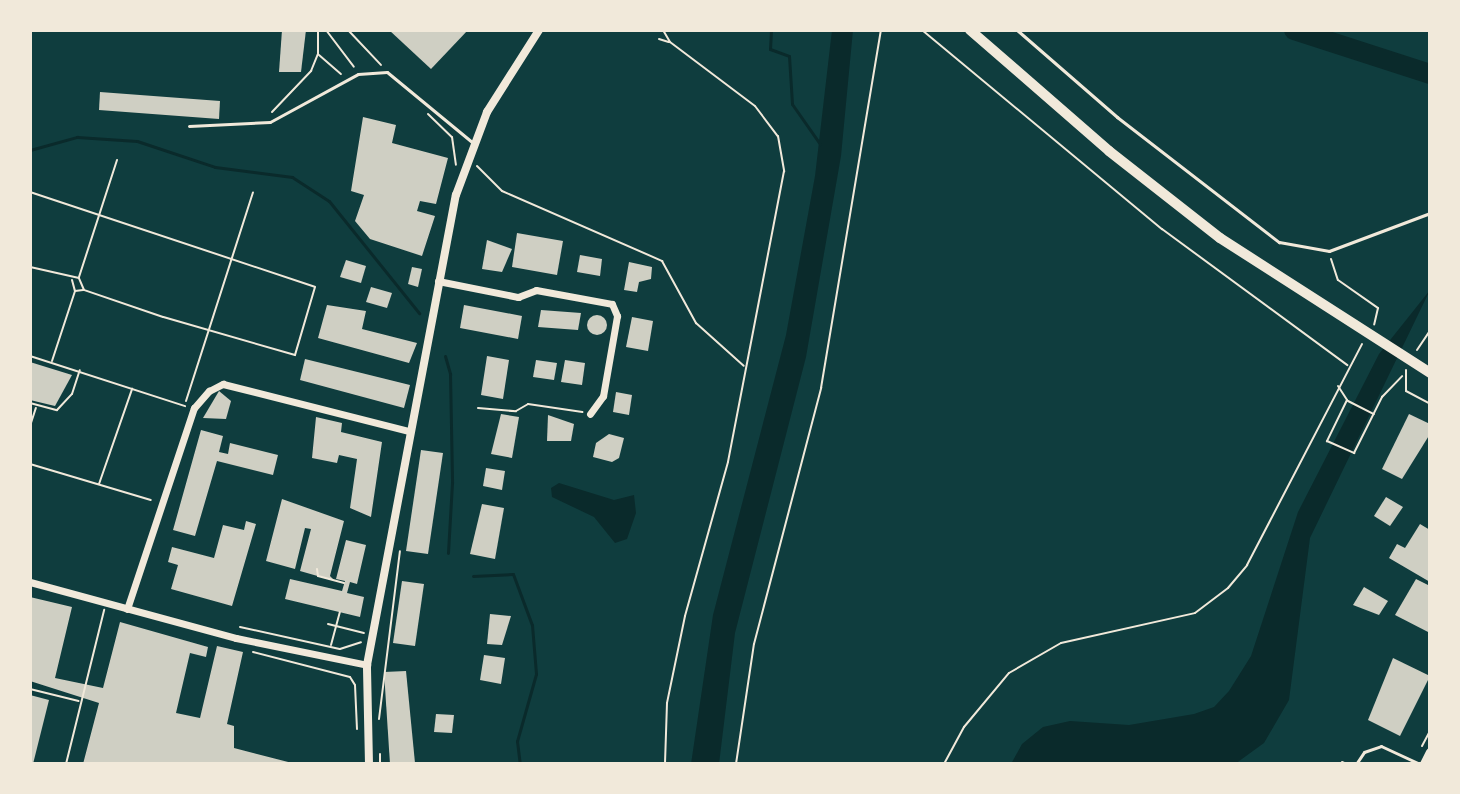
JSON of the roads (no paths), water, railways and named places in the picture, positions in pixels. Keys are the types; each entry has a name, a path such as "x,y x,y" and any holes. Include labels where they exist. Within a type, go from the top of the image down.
{"main road":[{"path":"970,30 1109,151 1220,238 1351,325 1429,372"}],"street":[{"path":"369,764 367,665 438,281 473,143 503,81 539,30"},
{"path":"438,281 518,297 536,290 612,304 617,316 603,396 590,414"},
{"path":"127,609 194,408 223,384 409,431"},
{"path":"30,582 106,605 367,665"},
{"path":"1422,764 1430,752"}],"lane":[{"path":"1017,30 1256,226 1291,247 1329,251 1430,213"},
{"path":"189,126 265,123 358,74 387,72 473,143"},
{"path":"1356,764 1364,752 1381,746 1422,764"}],"water":[{"path":"832,30 853,30 841,156 806,357 735,633 719,764 691,764 713,615 786,335 815,176"},
{"path":"1430,290 1310,538 1289,700 1264,743 1235,764 1011,764 1022,744 1043,727 1070,721 1129,725 1194,714 1214,707 1229,691 1251,656 1298,512 1379,354"},
{"path":"559,483 614,500 634,495 636,513 627,539 615,543 594,517 552,497 551,488"}],"waterway":[{"path":"771,30 770,49 789,56 792,104 820,144"},
{"path":"1294,30 1430,74"},
{"path":"30,150 77,137 137,141 215,167 292,177 329,201 419,313"},
{"path":"445,356 450,374 452,483 448,553"},
{"path":"473,576 513,574 532,625 536,674 517,741 520,764"}]}
